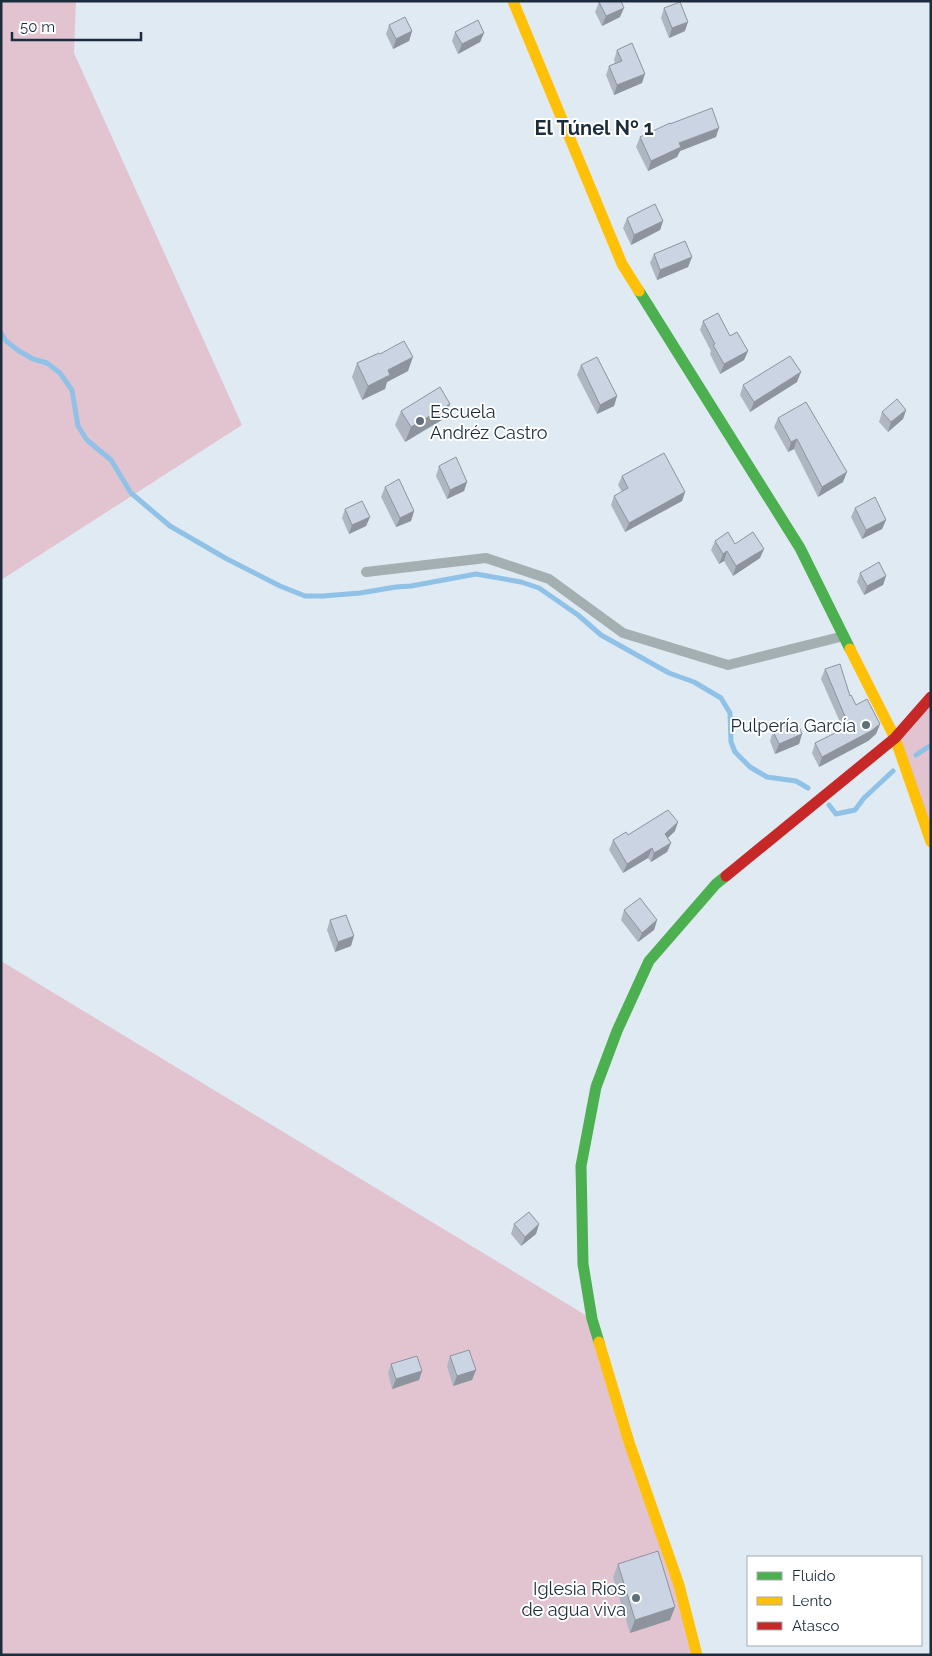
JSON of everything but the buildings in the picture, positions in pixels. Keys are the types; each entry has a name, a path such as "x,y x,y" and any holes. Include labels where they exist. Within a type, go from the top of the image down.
{"street":[{"path":"513,1 622,264 800,548 895,738 931,842"},
{"path":"697,1655 679,1585 629,1442 592,1319 582,1264 581,1166 596,1087 617,1031 649,961 716,884 895,738 931,697"}],"lane":[{"path":"366,572 486,558 549,579 623,633 728,665 844,636"}],"shaded area":[{"path":"1,1 76,1 74,53 242,425 1,580"},
{"path":"931,697 931,842 895,738"},
{"path":"1,961 592,1319 697,1655 1,1655"}],"waterway":[{"path":"1,333 6,341 19,351 33,359 47,363 60,373 72,390 78,426 87,440 111,460 131,493 170,526 227,559 280,586 305,596 360,593 476,574 521,582 539,588 578,615 601,635 669,673 694,682 721,698 730,713 731,742 735,752 750,767 767,777 796,781 808,788"},
{"path":"916,755 931,745"},
{"path":"829,805 836,814 855,810 864,798 893,771"}],"traffic: fast":[{"path":"639,291 800,548 850,649"},
{"path":"599,1342 592,1319 583,1264 581,1166 596,1087 617,1031 649,961 716,884 726,876"}],"traffic: slow":[{"path":"513,1 622,264 639,291"},
{"path":"850,649 895,738 931,842"},
{"path":"599,1342 629,1442 679,1585 697,1655"}],"traffic: jam":[{"path":"726,876 895,738 931,697"}],"place":[{"name":"Escuela Andréz Castro","path":"420,421"},
{"name":"Pulpería García","path":"866,725"},
{"name":"Iglesia Rios de agua viva","path":"636,1598"}],"district":[{"name":"El Túnel Nº 1","path":"594,128"}]}
